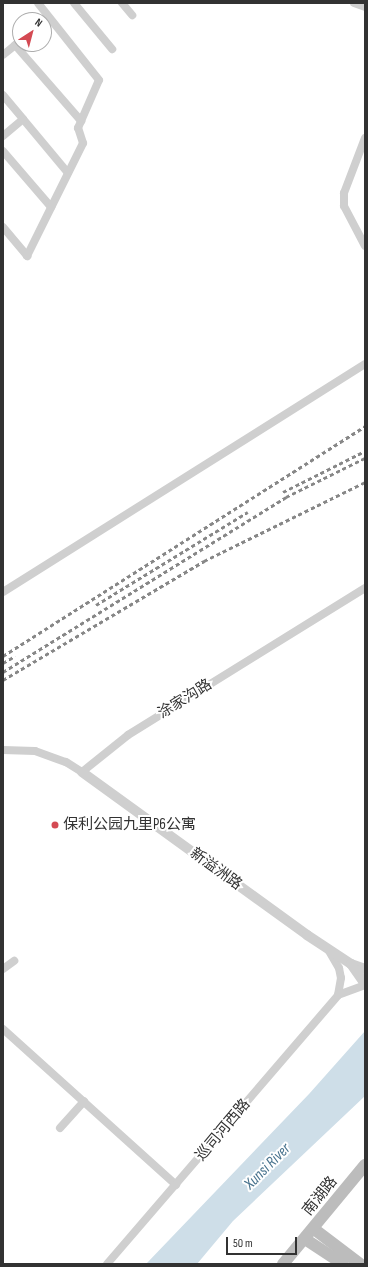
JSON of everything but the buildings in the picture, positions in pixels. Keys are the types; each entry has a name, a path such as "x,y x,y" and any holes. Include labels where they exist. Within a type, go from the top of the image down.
{"main road":[{"name":"南湖路","path":"283,1264 314,1229 365,1165"},
{"path":"314,1229 360,1264"},
{"path":"305,1239 343,1264"}],"street":[{"path":"38,3 43,12"},
{"path":"74,3 112,49"},
{"path":"122,3 132,15"},
{"path":"354,3 365,7"},
{"path":"3,227 27,256 83,143 78,128 99,80 52,25"},
{"path":"3,55 12,48"},
{"path":"25,52 81,121"},
{"path":"3,94 68,172"},
{"path":"3,136 23,119"},
{"path":"365,138 344,193 344,206 365,246"},
{"path":"3,151 51,207"},
{"path":"3,592 365,364"},
{"name":"涂家沟路","path":"82,772 128,735 365,588"},
{"path":"3,750 35,750 66,762 82,772"},
{"name":"新溢洲路","path":"82,772 326,948 351,964"},
{"path":"326,948 339,968 341,978 338,995"},
{"path":"3,969 14,961"},
{"path":"338,995 365,984 351,964"},
{"path":"351,964 365,969"},
{"name":"巡司河西路","path":"107,1264 338,995"},
{"path":"3,1029 176,1185"},
{"path":"60,1128 84,1101"}],"water":[{"name":"Xunsi River","path":"365,1031 365,1096 233,1221 197,1264 146,1264 309,1094"}],"railway":[{"path":"3,656 365,426"},
{"path":"283,492 365,451"},
{"path":"3,672 286,497 365,458"},
{"path":"3,680 204,561 365,482"},
{"path":"96,605 248,512"},
{"path":"3,663 15,656"}],"place":[{"name":"保利公园九里P6公寓","path":"55,825"}]}
